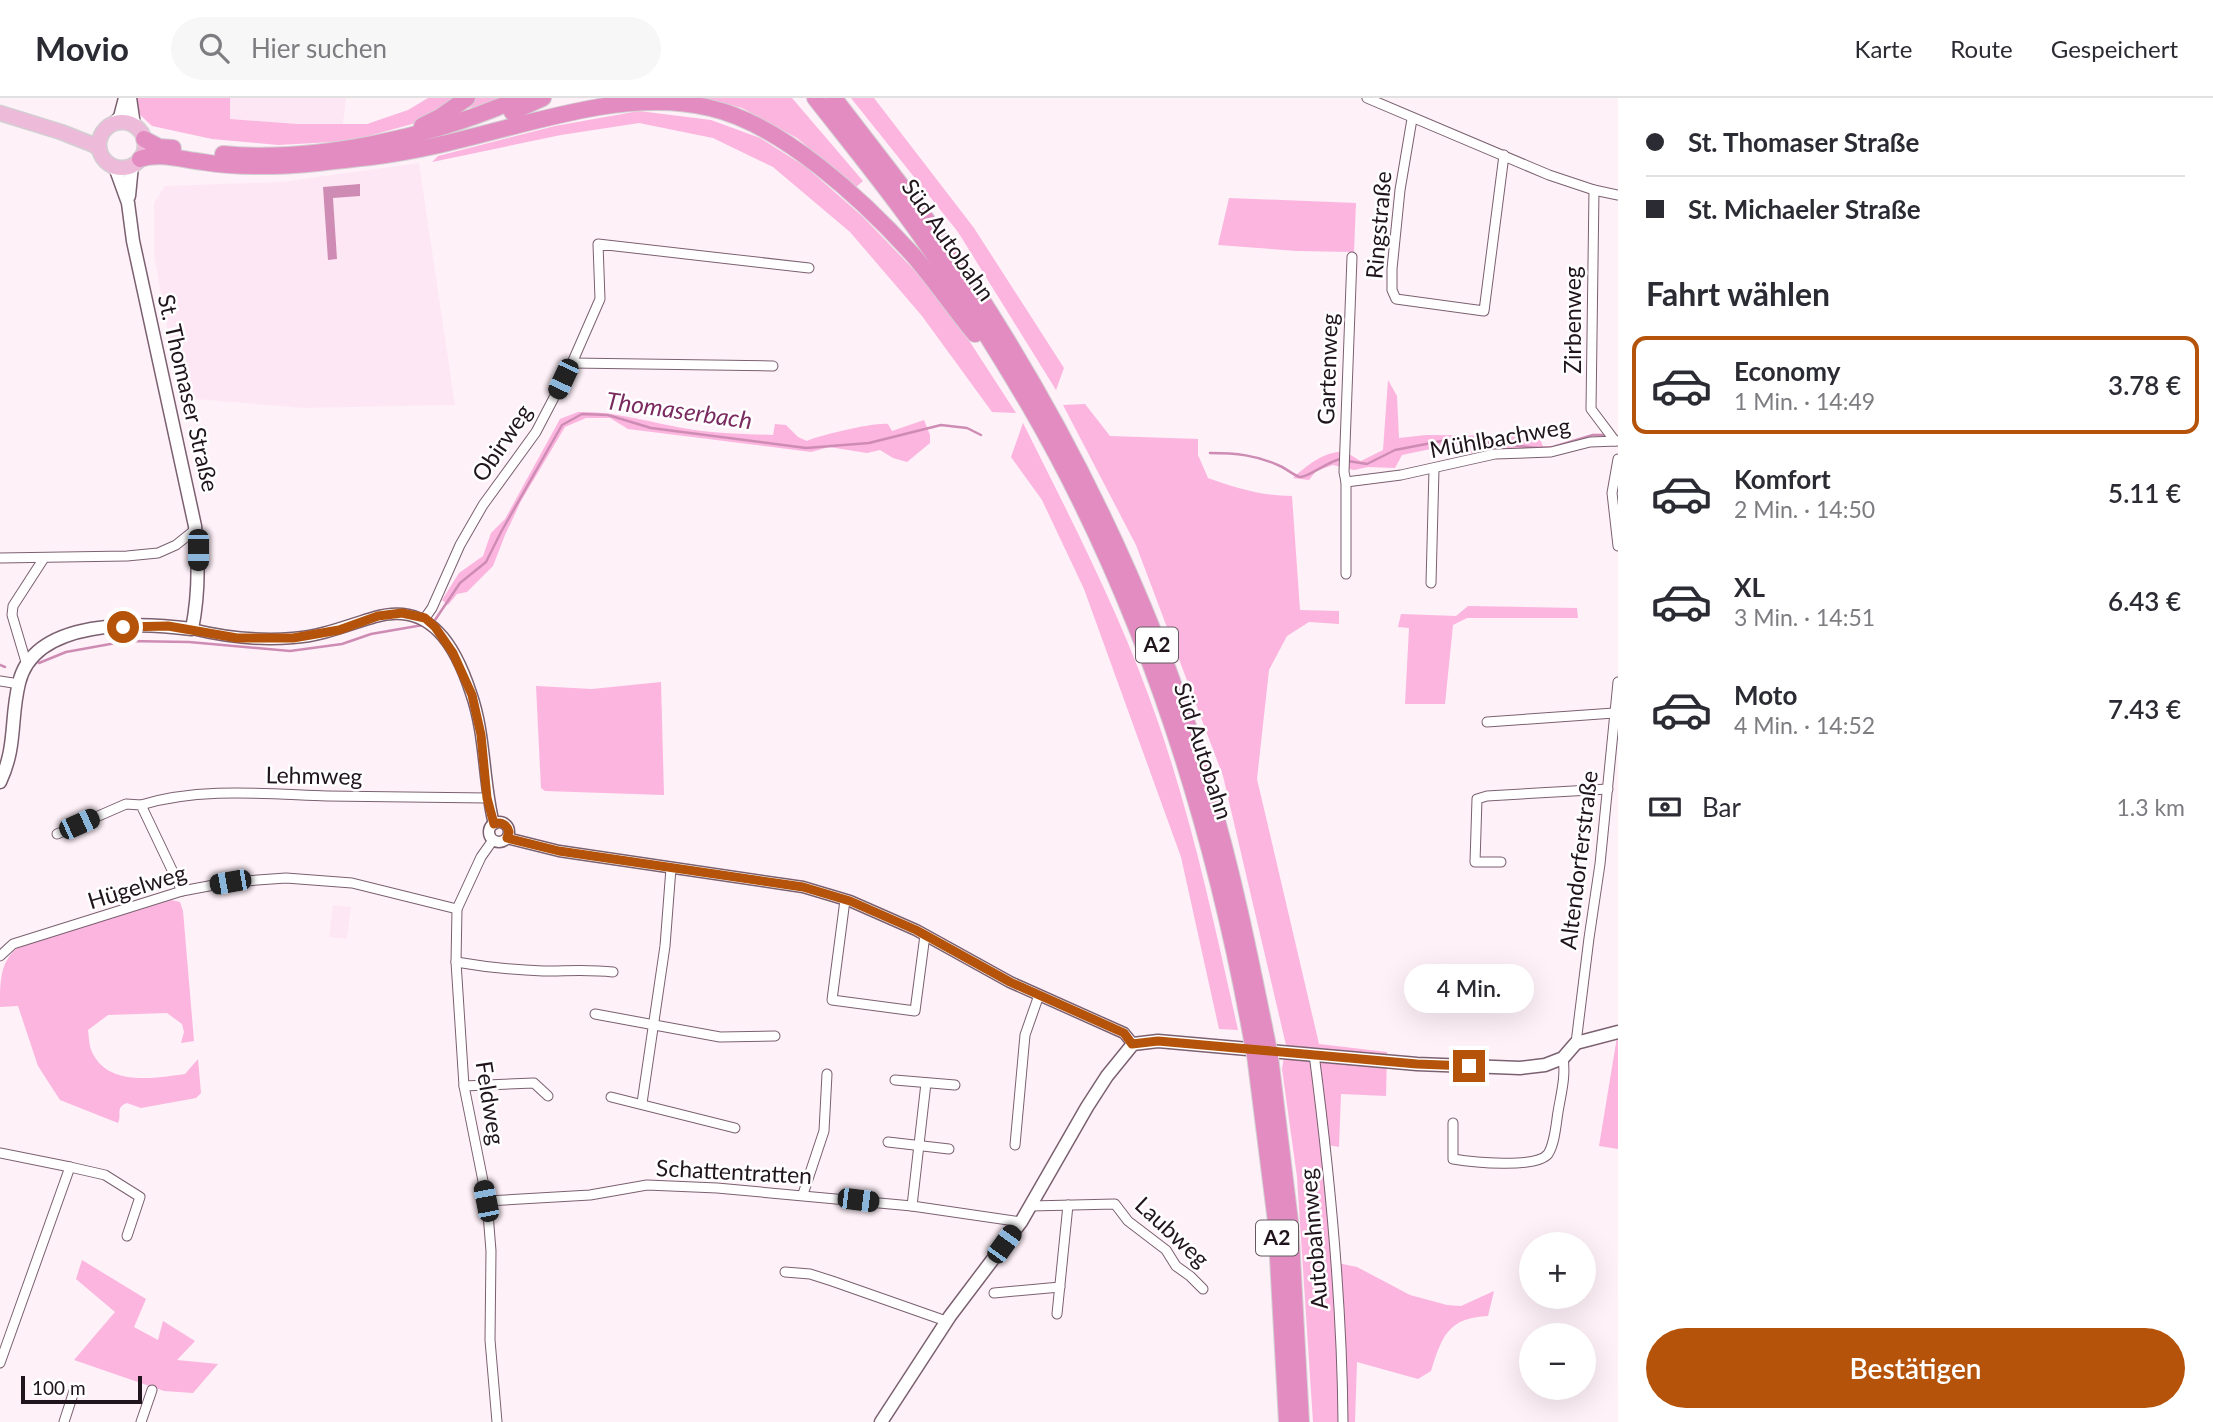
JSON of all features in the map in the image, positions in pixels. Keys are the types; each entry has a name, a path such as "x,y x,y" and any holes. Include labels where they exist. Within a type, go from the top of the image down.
{"highway":[{"path":"403,136 440,117 467,98"},
{"path":"144,139 159,147 227,155 271,155 348,148 442,128 520,98"},
{"path":"356,159 457,133 543,98"},
{"name":"Süd Autobahn","path":"815,98 903,211 956,287 1014,382 1052,449 1121,591 1164,700 1194,791 1261,1048 1276,1222 1287,1422"},
{"name":"Süd Autobahn","path":"834,98 916,205 1013,350 1071,453 1117,549 1177,695 1208,789 1239,902 1290,1222 1301,1422"},
{"path":"136,162 155,156 225,165 294,165 356,159 431,147 623,103 650,102 710,108 748,121 826,172 914,256 976,335 993,362 1014,382"}],"main road":[{"path":"125,98 120,117 109,127 99,143 103,158 116,167 136,162 145,149 144,139 134,125 130,98"},
{"path":"0,113 28,124 61,132 99,149"},
{"path":"61,132 87,133 109,127 134,125"},
{"name":"St. Thomaser Straße","path":"128,203 136,162"},
{"name":"St. Thomaser Straße","path":"116,167 128,203 133,241 196,529 199,570 192,629"},
{"path":"0,782 12,751 19,684 26,663 33,653 75,633 96,628 150,625 192,629"},
{"path":"881,1422 946,1321 1021,1222 1087,1107 1132,1044 1158,1041 1417,1064 1520,1068 1545,1065 1563,1058 1576,1043 1618,1032"}],"street":[{"path":"1367,98 1412,119 1594,190 1618,195"},
{"name":"Ringstraße","path":"1412,119 1400,190 1392,269 1392,290 1396,299 1484,311 1504,155"},
{"name":"Zirbenweg","path":"1594,190 1591,409 1613,438"},
{"name":"Obirweg","path":"425,618 471,525 536,432 572,363 600,299 598,244 809,268"},
{"name":"Gartenweg","path":"1346,574 1344,472 1352,257"},
{"path":"572,363 773,366"},
{"name":"Mühlbachweg","path":"1346,482 1434,469 1495,454 1551,452 1613,438"},
{"path":"1618,459 1612,493 1618,546"},
{"path":"1431,583 1434,469"},
{"path":"0,558 158,553 176,545 196,529"},
{"path":"26,663 12,615 13,606 44,558"},
{"path":"192,629 237,638 293,638 339,630 378,616 402,613 425,618 435,627 453,653 472,695 481,735 487,798 494,824 489,832 493,840 500,842 507,838 509,832 506,826 501,823 494,824"},
{"path":"0,681 19,684"},
{"name":"Altendorferstraße","path":"1576,1043 1608,789 1618,682"},
{"path":"1487,722 1614,713"},
{"path":"1501,862 1475,862 1477,799 1487,796 1608,789"},
{"name":"Lehmweg","path":"57,834 126,804 141,805 199,795 487,798"},
{"path":"141,805 182,891"},
{"path":"507,838 559,851 803,887 845,900 925,935 1010,982 1124,1033 1132,1044"},
{"name":"Feldweg","path":"493,840 481,857 457,909 456,962 464,1086 486,1201 491,1251 490,1340 497,1422"},
{"path":"642,1103 665,946 671,868"},
{"name":"Hügelweg","path":"1,954 13,944 182,891 230,882 286,878 352,883 457,909"},
{"path":"845,900 832,1000 915,1010 925,935"},
{"path":"456,962 500,970 586,969 613,972"},
{"path":"1015,1144 1025,1035 1039,995"},
{"path":"595,1014 720,1037 775,1036"},
{"name":"Autobahnweg","path":"1314,1054 1335,1233 1343,1422"},
{"path":"1453,1123 1453,1159 1490,1164 1539,1160 1547,1156 1561,1097 1565,1069 1563,1058"},
{"path":"803,1194 824,1131 827,1074"},
{"path":"895,1080 955,1085"},
{"path":"464,1086 534,1083 548,1096"},
{"path":"912,1206 926,1083"},
{"path":"611,1097 735,1128"},
{"path":"888,1142 949,1149"},
{"path":"0,1153 105,1175 141,1197 127,1236"},
{"path":"0,1363 70,1167"},
{"name":"Schattentratten","path":"486,1201 590,1195 647,1185 803,1194 1021,1222"},
{"name":"Laubweg","path":"1031,1206 1115,1204 1128,1221 1166,1250 1175,1266 1203,1289"},
{"path":"1057,1314 1068,1205"},
{"path":"785,1272 821,1278 946,1321"},
{"path":"994,1293 1060,1287"},
{"path":"141,1422 152,1390"},
{"path":"64,1422 74,1391"}],"shaded area":[{"path":"137,98 230,98 230,119 298,124 367,124 408,110 428,98 505,98 351,141 278,145 212,139 152,126 136,111"},
{"path":"230,98 346,98 343,124 298,124 229,119"},
{"path":"703,98 792,98 863,181 856,187 797,138 742,108"},
{"path":"851,98 874,98 974,228 1064,368 1056,390 958,232"},
{"path":"639,111 711,120 760,138 806,167 862,216 920,276 968,339 1016,413 992,412 922,316 850,232 773,167 713,138 639,123 561,135 432,162 438,156 555,126"},
{"path":"419,163 455,405 303,408 183,398 176,377 154,255 154,203 165,186 281,182"},
{"path":"360,184 360,196 333,198 337,259 328,260 323,187"},
{"path":"1229,198 1356,203 1354,252 1218,245"},
{"path":"1388,380 1397,396 1399,438 1426,435 1539,436 1544,449 1470,453 1440,447 1402,455 1395,468 1368,467 1354,470 1333,465 1316,471 1309,480 1293,478 1326,455 1345,453 1361,461 1383,450"},
{"path":"1085,404 1110,436 1198,439 1198,455 1208,478 1249,491 1292,496 1300,610 1339,611 1339,624 1309,622 1287,636 1269,670 1257,779 1319,1044 1387,1052 1386,1096 1341,1094 1339,1147 1323,1144 1333,1262 1357,1267 1410,1295 1447,1305 1461,1306 1494,1291 1488,1316 1455,1325 1443,1339 1431,1371 1418,1379 1357,1362 1355,1422 1313,1422 1297,1177 1282,1069 1286,1045 1223,776 1136,545 1063,405"},
{"path":"578,412 625,416 711,432 773,435 775,424 786,425 798,437 807,441 872,425 888,424 892,431 924,420 930,443 907,462 880,450 867,453 829,447 811,452 628,429 610,418 586,418 565,427 521,501 493,566 467,592 457,594 448,605 442,600 459,573 483,556 491,533 505,519 560,419"},
{"path":"1023,423 1113,608 1158,722 1193,837 1238,1030 1219,1029 1181,857 1084,589 1042,500 1011,457"},
{"path":"1468,606 1577,608 1578,618 1467,618 1453,625 1445,704 1405,704 1409,628 1398,627 1401,614 1456,616"},
{"path":"661,682 664,795 545,791 541,788 536,686 592,689"},
{"path":"171,900 180,902 183,911 194,1041 181,1043 184,1032 182,1024 167,1013 108,1015 88,1030 90,1044 99,1063 109,1071 133,1078 185,1074 198,1059 201,1093 196,1098 141,1108 127,1103 120,1109 118,1123 60,1100 38,1066 18,1006 0,1007 2,972 8,958 20,946"},
{"path":"333,905 351,907 347,939 329,937"},
{"path":"1618,1031 1618,1149 1599,1146"},
{"path":"82,1260 146,1299 134,1327 158,1340 163,1321 195,1341 177,1360 218,1364 193,1393 164,1391 74,1360 115,1312 76,1279"}],"waterway":[{"name":"Thomaserbach","path":"435,620 460,583 486,562 562,425 582,414 608,415 651,428 806,448 869,443 941,425 967,428 981,435"},
{"name":"Thomaserbach","path":"1348,461 1367,464 1395,450 1452,439 1538,448 1553,447 1593,435 1608,435"},
{"name":"Thomaserbach","path":"1210,453 1263,459 1300,477 1340,459"},
{"name":"Thomaserbach","path":"39,663 66,652 127,641 189,642 290,651 342,644 371,634 423,625"},
{"name":"Thomaserbach","path":"0,665 5,667"}],"route":[{"path":"123,627 168,626 237,638 293,638 339,630 378,616 402,613 425,618 442,635 466,678 481,735 487,798 494,824 501,823 506,826 509,832 507,838 559,851 803,887 850,901 916,930 1010,982 1124,1033 1132,1044 1158,1041 1417,1064 1469,1066"}]}
